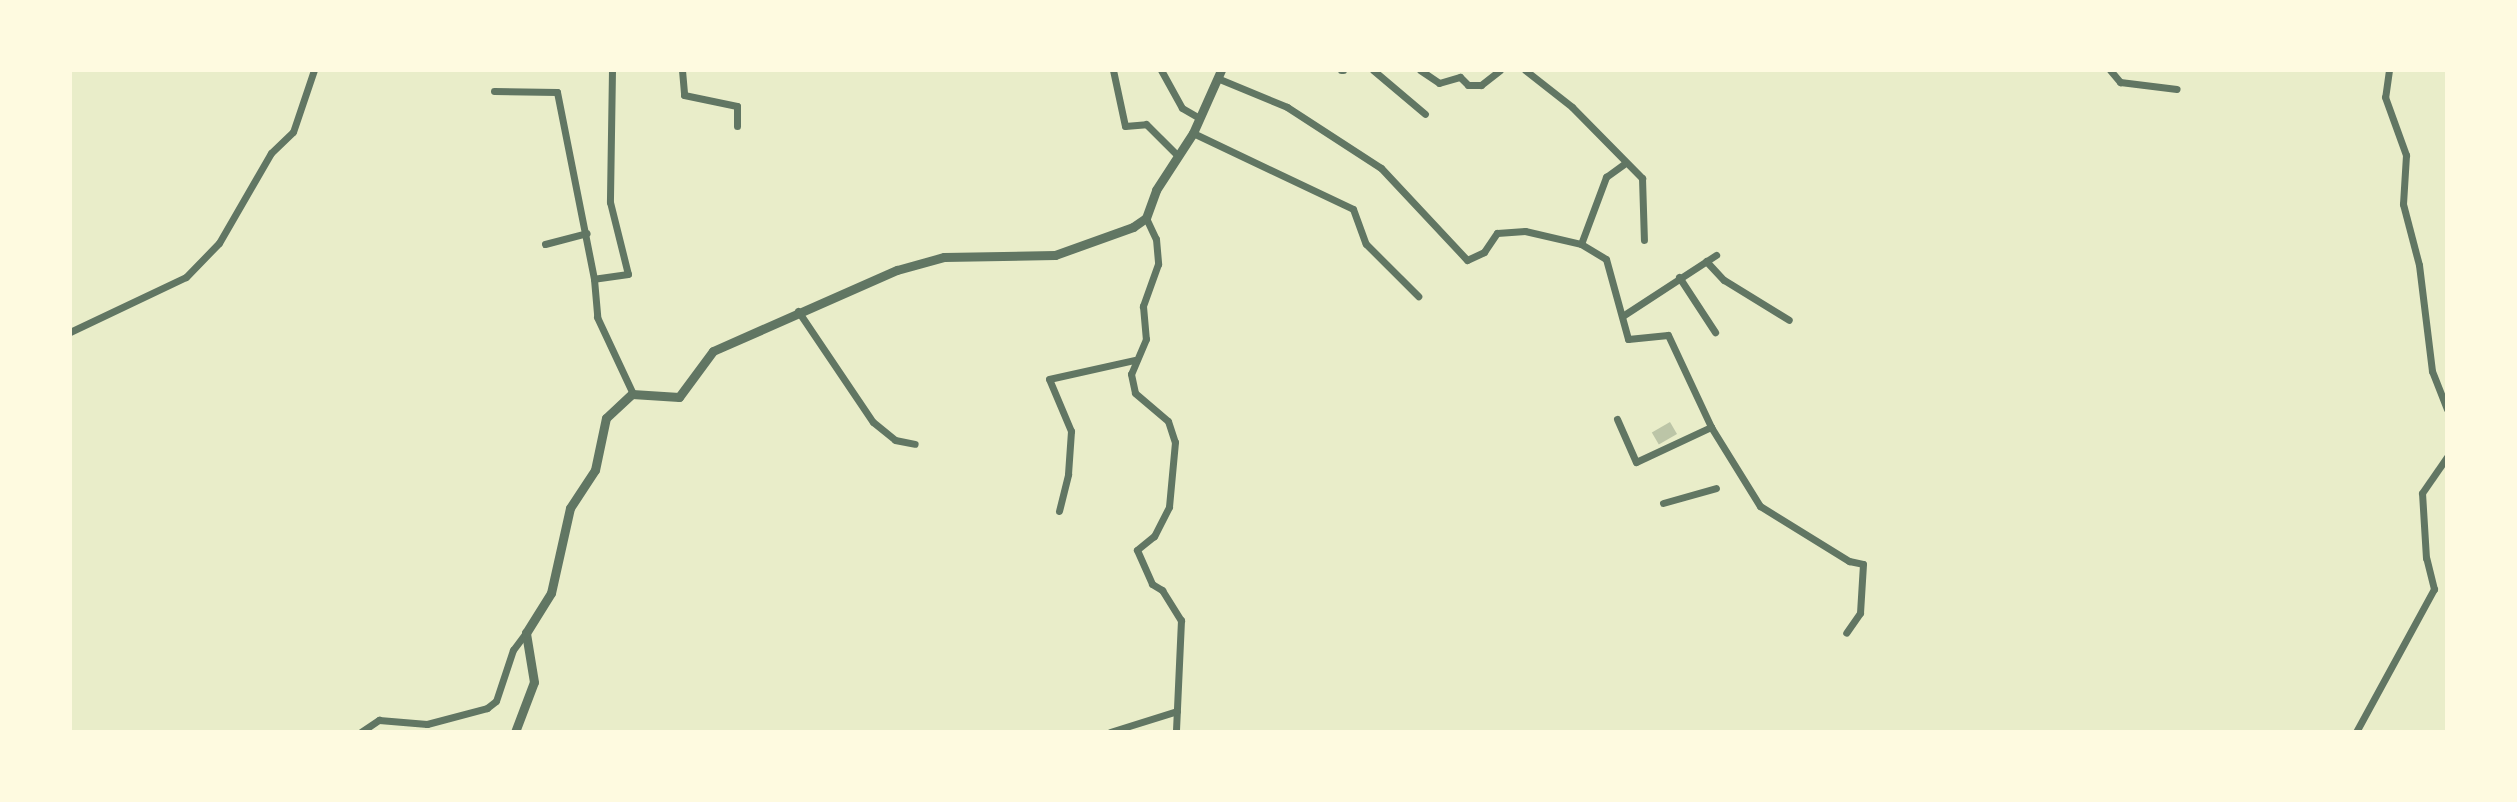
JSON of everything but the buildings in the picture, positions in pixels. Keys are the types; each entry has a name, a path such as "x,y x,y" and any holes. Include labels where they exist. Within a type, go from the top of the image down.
{"street":[{"path":"70,332 186,277 219,243 271,153 293,132 314,70"},
{"path":"594,279 628,274 610,202 607,122 612,70"},
{"path":"682,70 684,95 737,106 737,126"},
{"path":"1113,70 1125,126 1146,124 1178,156"},
{"path":"1161,70 1182,108 1199,118"},
{"path":"1373,70 1425,114"},
{"path":"1420,70 1439,83 1460,77 1468,85 1481,85 1500,70"},
{"path":"1525,70 1621,153 1624,164 1642,178 1644,240"},
{"path":"2110,70 2120,82 2177,89"},
{"path":"2389,70 2385,97 2406,155 2403,204 2419,265 2432,371 2447,409"},
{"path":"632,394 679,397 713,351 798,311 932,259 1055,255 1133,227 1146,218 1193,133 1219,74 1287,107 1381,168 1467,260 1484,252 1497,233 1525,231 1581,244 1606,259 1629,341 1668,335 1711,427 1767,513 1849,561 1863,564 1860,613 1846,633"},
{"path":"361,732 366,724 379,720 425,728 472,714 496,701 513,650 551,593 570,508 595,470 606,418 632,394 636,394 614,358 597,317 587,233 557,92 494,91"},
{"path":"1193,133 1353,209 1366,244 1418,296"},
{"path":"1581,244 1606,177 1624,164"},
{"path":"1146,218 1156,239 1158,264 1143,306 1146,339 1131,374 1135,393 1168,421 1175,442 1169,507 1154,536 1137,550 1152,584 1162,590 1181,620 1176,732"},
{"path":"545,244 587,233"},
{"path":"1624,315 1716,255"},
{"path":"1706,261 1724,280 1789,320"},
{"path":"1679,277 1715,332"},
{"path":"798,311 873,422 895,440 915,444"},
{"path":"1059,511 1068,474 1071,431 1049,379 1135,360"},
{"path":"1617,419 1636,462 1711,427"},
{"path":"2356,732 2434,589 2422,493 2447,457"},
{"path":"1663,503 1716,488"},
{"path":"515,732 534,682 526,633"},
{"path":"1110,732 1177,711"}]}
